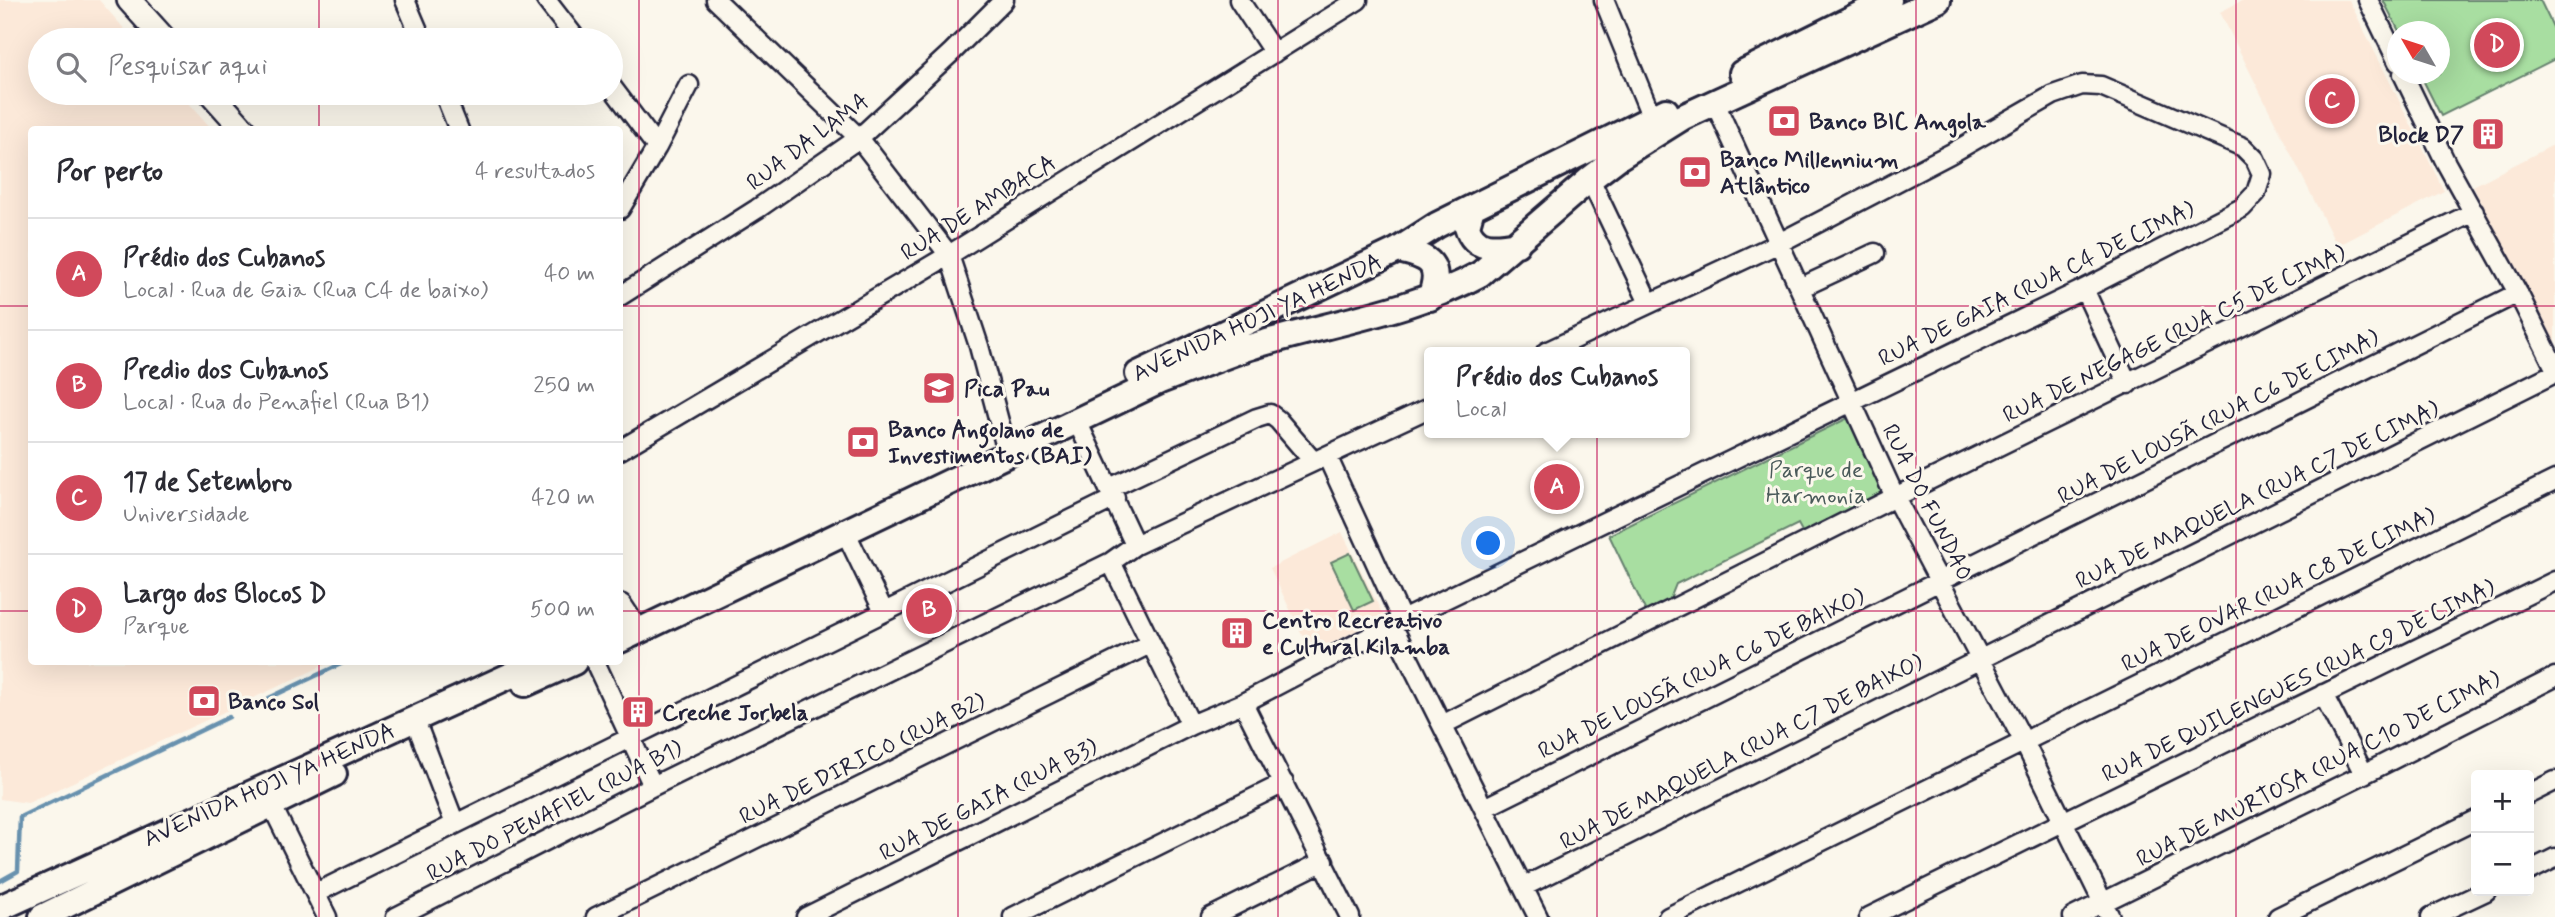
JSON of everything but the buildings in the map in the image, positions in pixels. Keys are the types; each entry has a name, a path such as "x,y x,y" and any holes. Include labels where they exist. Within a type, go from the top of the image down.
{"main road":[{"name":"AVENIDA HOJI YA HENDA","path":"623,623 1005,443 1126,379 1398,250 1437,225 1889,0"},
{"name":"AVENIDA HOJI YA HENDA","path":"623,623 845,531 1160,381 1250,347 1430,298 1480,274 1590,179 1619,157 1672,124 1938,0"},
{"path":"1472,208 1467,226 1473,241 1483,246 1497,247 1517,244"},
{"path":"1398,250 1420,254 1436,271 1437,281 1430,298"},
{"name":"AVENIDA HOJI YA HENDA","path":"0,908 533,665"},
{"name":"AVENIDA HOJI YA HENDA","path":"42,917 271,804 567,665"}],"street":[{"path":"129,0 154,28"},
{"path":"405,0 417,28"},
{"path":"546,0 567,28"},
{"path":"716,0 859,138 949,255 979,346 1005,443"},
{"name":"RUA DA LAMA","path":"623,294 757,209 859,138 961,44 1004,0"},
{"path":"1239,0 1274,53"},
{"name":"RUA DE AMBACA","path":"623,448 949,255 1358,0"},
{"path":"1604,0 1652,118"},
{"path":"2368,0 2387,39"},
{"path":"2408,84 2446,163 2518,293 2555,371"},
{"path":"623,204 657,148 689,85"},
{"name":"RUA DE GAIA (RUA C4 DE CIMA)","path":"1397,622 2084,289 2242,208 2256,193 2262,174 2255,159 2243,146 2101,86 2082,85 2053,94 1950,154 1779,243"},
{"path":"623,102 657,148"},
{"name":"RUA DO FUNDAO","path":"1716,103 1895,497 2024,742 2106,910"},
{"path":"222,105 240,126"},
{"path":"449,105 457,126"},
{"path":"1590,179 1649,303"},
{"name":"RUA DE NEGAGE (RUA C5 DE CIMA)","path":"1442,725 1895,497 2474,212"},
{"path":"1557,347 1779,243"},
{"path":"1800,288 1875,253"},
{"path":"2084,289 2128,384"},
{"name":"RUA DE LOUSÃ (RUA C6 DE CIMA)","path":"1941,582 2518,293"},
{"name":"RUA DE MAQUELA (RUA C7 DE CIMA)","path":"1980,659 2555,371"},
{"name":"RUA DO PENAFIEL (RUA B1)","path":"396,917 653,786 1111,562 1136,545 1424,410"},
{"path":"316,893 884,612 1257,418 1270,414 1320,459 1442,725 1538,917"},
{"path":"1076,419 1136,545"},
{"name":"RUA DE OVAR (RUA C8 DE CIMA)","path":"1668,917 2555,480"},
{"path":"845,531 884,612"},
{"path":"1111,562 1191,724"},
{"name":"RUA DE QUILENGUES (RUA C9 DE CIMA)","path":"1869,917 2555,581"},
{"name":"RUA DE LOUSÃ (RUA C6 DE BAIXO)","path":"1484,808 1941,582"},
{"name":"RUA DE GAIA (RUA B3)","path":"806,917 1191,724 1243,703 1397,622"},
{"name":"RUA DE DIRICO (RUA B2)","path":"597,917 1150,644"},
{"name":"RUA DE MAQUELA (RUA C7 DE BAIXO)","path":"1523,887 1980,659"},
{"path":"597,665 653,786"},
{"name":"RUA DE MURTOSA (RUA C10 DE CIMA)","path":"2073,917 2106,910 2555,677"},
{"path":"2323,694 2364,774"},
{"path":"1243,703 1350,917"},
{"path":"420,733 455,824"},
{"path":"2534,792 2555,781"},
{"path":"1013,917 1284,783"},
{"path":"271,804 327,917"},
{"path":"2278,917 2471,822"},
{"path":"2534,868 2555,858"},
{"path":"1211,917 1324,861"},
{"path":"2431,917 2475,896"}],"shaded area":[{"path":"0,0 99,0 124,28 28,28 28,105 191,105 209,126 28,126 28,665 325,665 28,803 0,799"},
{"path":"2243,0 2349,0 2387,76 2387,84 2391,84 2444,191 2337,246 2220,12"},
{"path":"2555,144 2555,352 2473,186"},
{"path":"1342,532 1384,617 1311,653 1270,568"}],"green space":[{"path":"2383,0 2540,0 2555,31 2555,59 2441,116 2425,84 2450,84 2450,21 2394,21"},
{"name":"Parque de Harmonia","path":"1850,417 1889,496 1805,537 1798,524 1676,584 1668,604 1647,614 1609,535"},
{"path":"1350,553 1373,601 1354,610 1331,562"}],"waterway":[{"path":"269,698 339,665"},
{"path":"0,881 18,871 20,817 229,717"}],"place":[{"name":"Largo dos Blocos D","path":"2497,45"},
{"name":"17 de Setembro","path":"2332,101"},
{"name":"Banco BIC Angola","path":"1784,121"},
{"name":"Block D7","path":"2488,134"},
{"name":"Banco Millennium Atlântico","path":"1695,172"},
{"name":"Pica Pau","path":"939,388"},
{"name":"Banco Angolano de Investimentos (BAI)","path":"863,442"},
{"name":"Prédio dos Cubanos","path":"1557,487"},
{"name":"Predio dos Cubanos","path":"929,611"},
{"name":"Centro Recreativo e Cultural Kilamba","path":"1237,633"},
{"name":"Banco Sol","path":"204,701"},
{"name":"Creche Jorbela","path":"638,712"}]}
